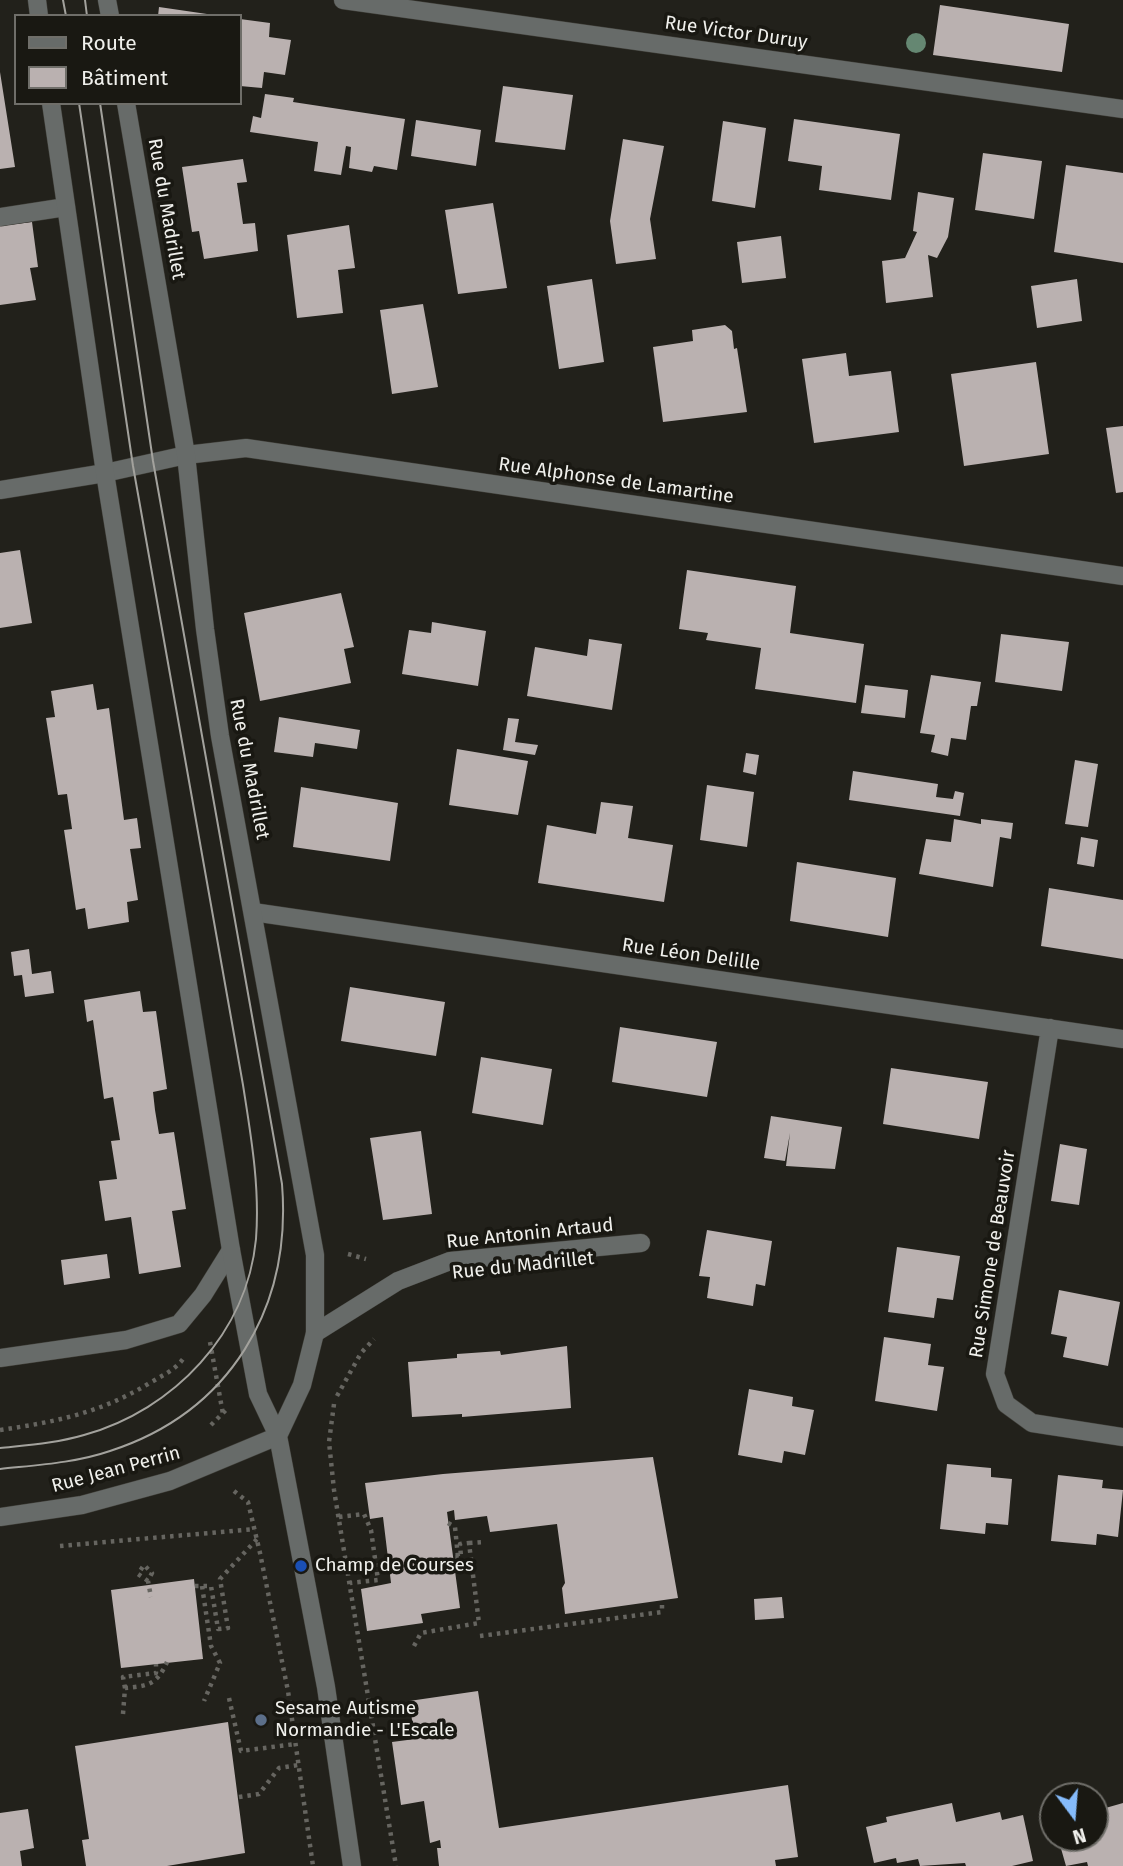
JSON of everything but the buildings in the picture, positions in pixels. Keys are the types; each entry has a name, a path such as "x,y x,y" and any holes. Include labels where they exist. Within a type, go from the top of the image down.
{"street":[{"name":"Rue Victor Duruy","path":"343,0 1123,109"},
{"path":"51,105 105,473 231,1250 258,1394 278,1436 326,1687 352,1866"},
{"name":"Rue du Madrillet","path":"126,105 186,455 218,723 315,1255 315,1333 302,1385 278,1436"},
{"path":"0,217 66,207"},
{"name":"Rue Alphonse de Lamartine","path":"0,490 105,473 186,455 246,447 1123,576"},
{"name":"Rue Léon Delille","path":"253,912 1123,1039"},
{"name":"Rue Simone de Beauvoir","path":"1050,1028 995,1374 1006,1404 1032,1423 1123,1437"},
{"name":"Rue Antonin Artaud","path":"315,1333 398,1281 450,1261 641,1243"},
{"path":"0,1358 126,1340 179,1324 203,1295 231,1250"},
{"name":"Rue Jean Perrin","path":"0,1517 82,1505 170,1481 278,1436"}],"path":[{"path":"341,1247 344,1253 371,1258"},
{"path":"378,1335 361,1353 344,1379 332,1408 329,1442 396,1866"},
{"path":"0,1430 65,1420 122,1400 176,1367 184,1357"},
{"path":"255,1378 200,1436 209,1488 222,1487 236,1492 247,1502 257,1539 288,1691 313,1866"},
{"path":"339,1517 363,1514 371,1530 378,1580 350,1583"},
{"path":"448,1523 455,1527 455,1557 461,1556 460,1544 484,1542"},
{"path":"54,1546 254,1528"},
{"path":"195,1586 211,1586 218,1629 228,1628 220,1579 257,1539"},
{"path":"415,1646 421,1633 480,1623 469,1543"},
{"path":"148,1581 151,1597"},
{"path":"202,1586 211,1646 220,1663 204,1702"},
{"path":"480,1636 663,1612 662,1600"},
{"path":"125,1688 146,1686 158,1681 167,1662"},
{"path":"123,1714 123,1677 156,1673 156,1664"},
{"path":"229,1698 242,1751 295,1744"},
{"path":"239,1797 259,1794 279,1768 299,1765"}],"tram line":[{"path":"63,0 66,14"},
{"path":"85,0 87,14"},
{"path":"0,1448 53,1442 84,1435 117,1423 148,1407 176,1387 200,1363 221,1336 238,1306 250,1273 256,1239 256,1181 252,1142 133,466 79,105"},
{"path":"0,1469 70,1461 110,1451 152,1433 189,1410 220,1382 245,1349 264,1313 276,1273 282,1229 282,1184 153,461 100,105"}],"place":[{"name":"Champ de Courses","path":"301,1566"},
{"name":"Sesame Autisme Normandie - L'Escale","path":"261,1720"}]}
